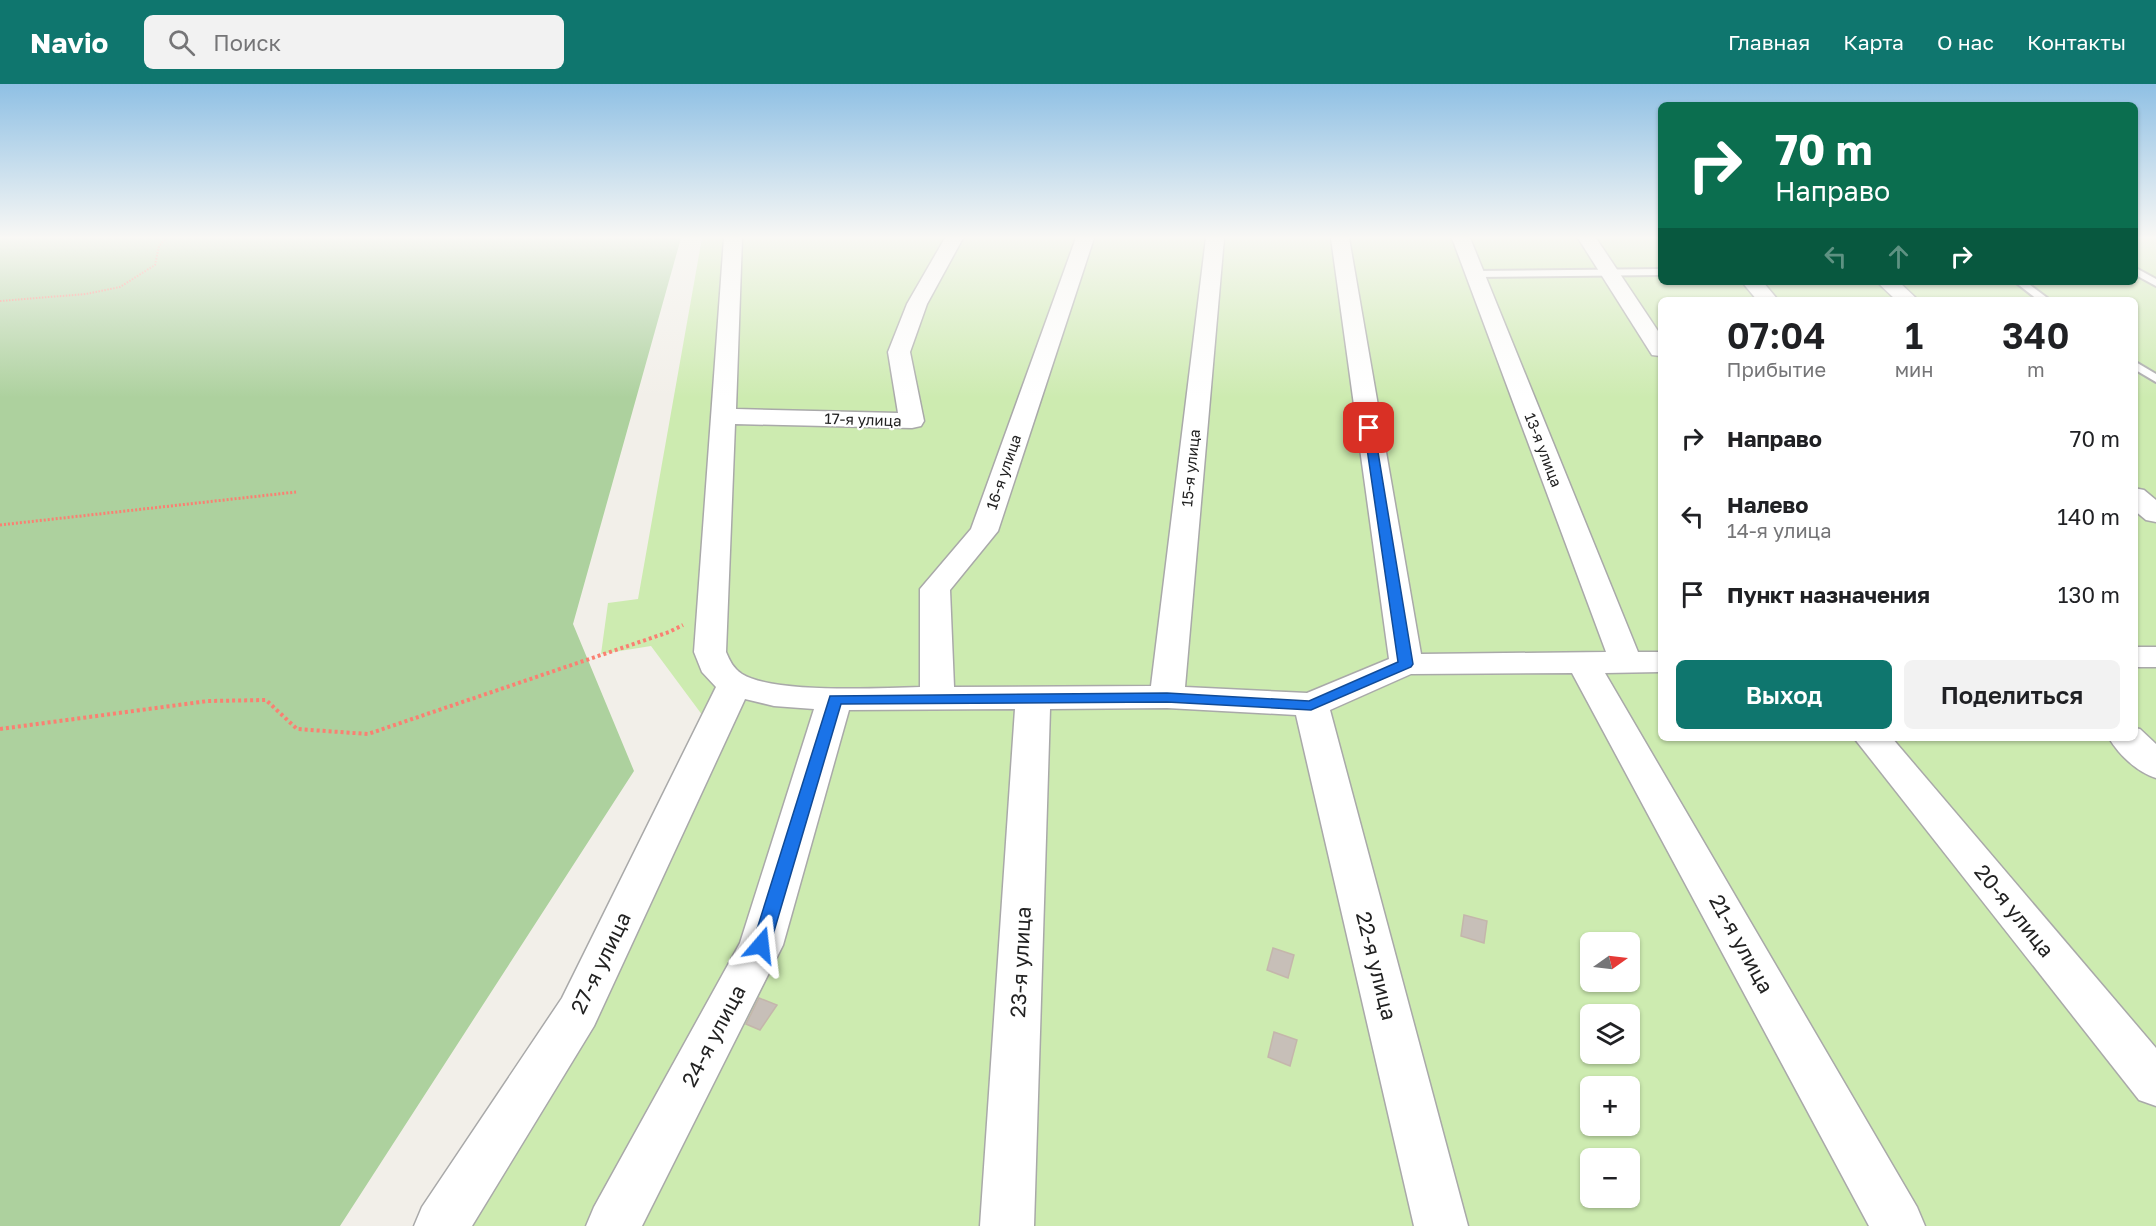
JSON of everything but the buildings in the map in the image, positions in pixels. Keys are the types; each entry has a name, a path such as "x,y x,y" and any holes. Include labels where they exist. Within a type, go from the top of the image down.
{"street":[{"path":"730,291 710,652 719,672 734,685 781,695 835,699 1167,697 1311,705 1406,664 1658,662"},
{"name":"17-я улица","path":"723,416 912,421 899,352 924,291"},
{"name":"16-я улица","path":"937,697 935,589 984,531 1067,291"},
{"name":"15-я улица","path":"1167,697 1209,291"},
{"path":"1348,291 1406,664"},
{"name":"13-я улица","path":"1481,291 1626,662"},
{"path":"1622,291 1658,347"},
{"path":"2138,499 2156,514"},
{"path":"2138,657 2156,657"},
{"name":"21-я улица","path":"1583,663 1898,1226"},
{"name":"27-я улица","path":"441,1226 578,1012 734,685"},
{"name":"24-я улица","path":"613,1226 761,945 835,699"},
{"name":"23-я улица","path":"1007,1226 1033,699"},
{"name":"22-я улица","path":"1311,705 1441,1226"},
{"name":"20-я улица","path":"1874,741 2156,1084"},
{"path":"2130,741 2156,765"}],"lane":[{"path":"2138,367 2156,379"}],"path":[{"path":"0,301 99,291"},
{"path":"0,525 296,492"},
{"path":"0,729 208,701 266,700 297,729 368,734 669,632 712,609"}],"green space":[{"path":"0,291 666,291 573,624 634,771 340,1226 0,1226"},
{"path":"693,291 2156,291 2156,1226 466,1226 720,739 651,646 601,654 608,603 638,599"}],"route":[{"path":"761,945 835,699 1167,697 1311,705 1406,664 1369,428"}]}
